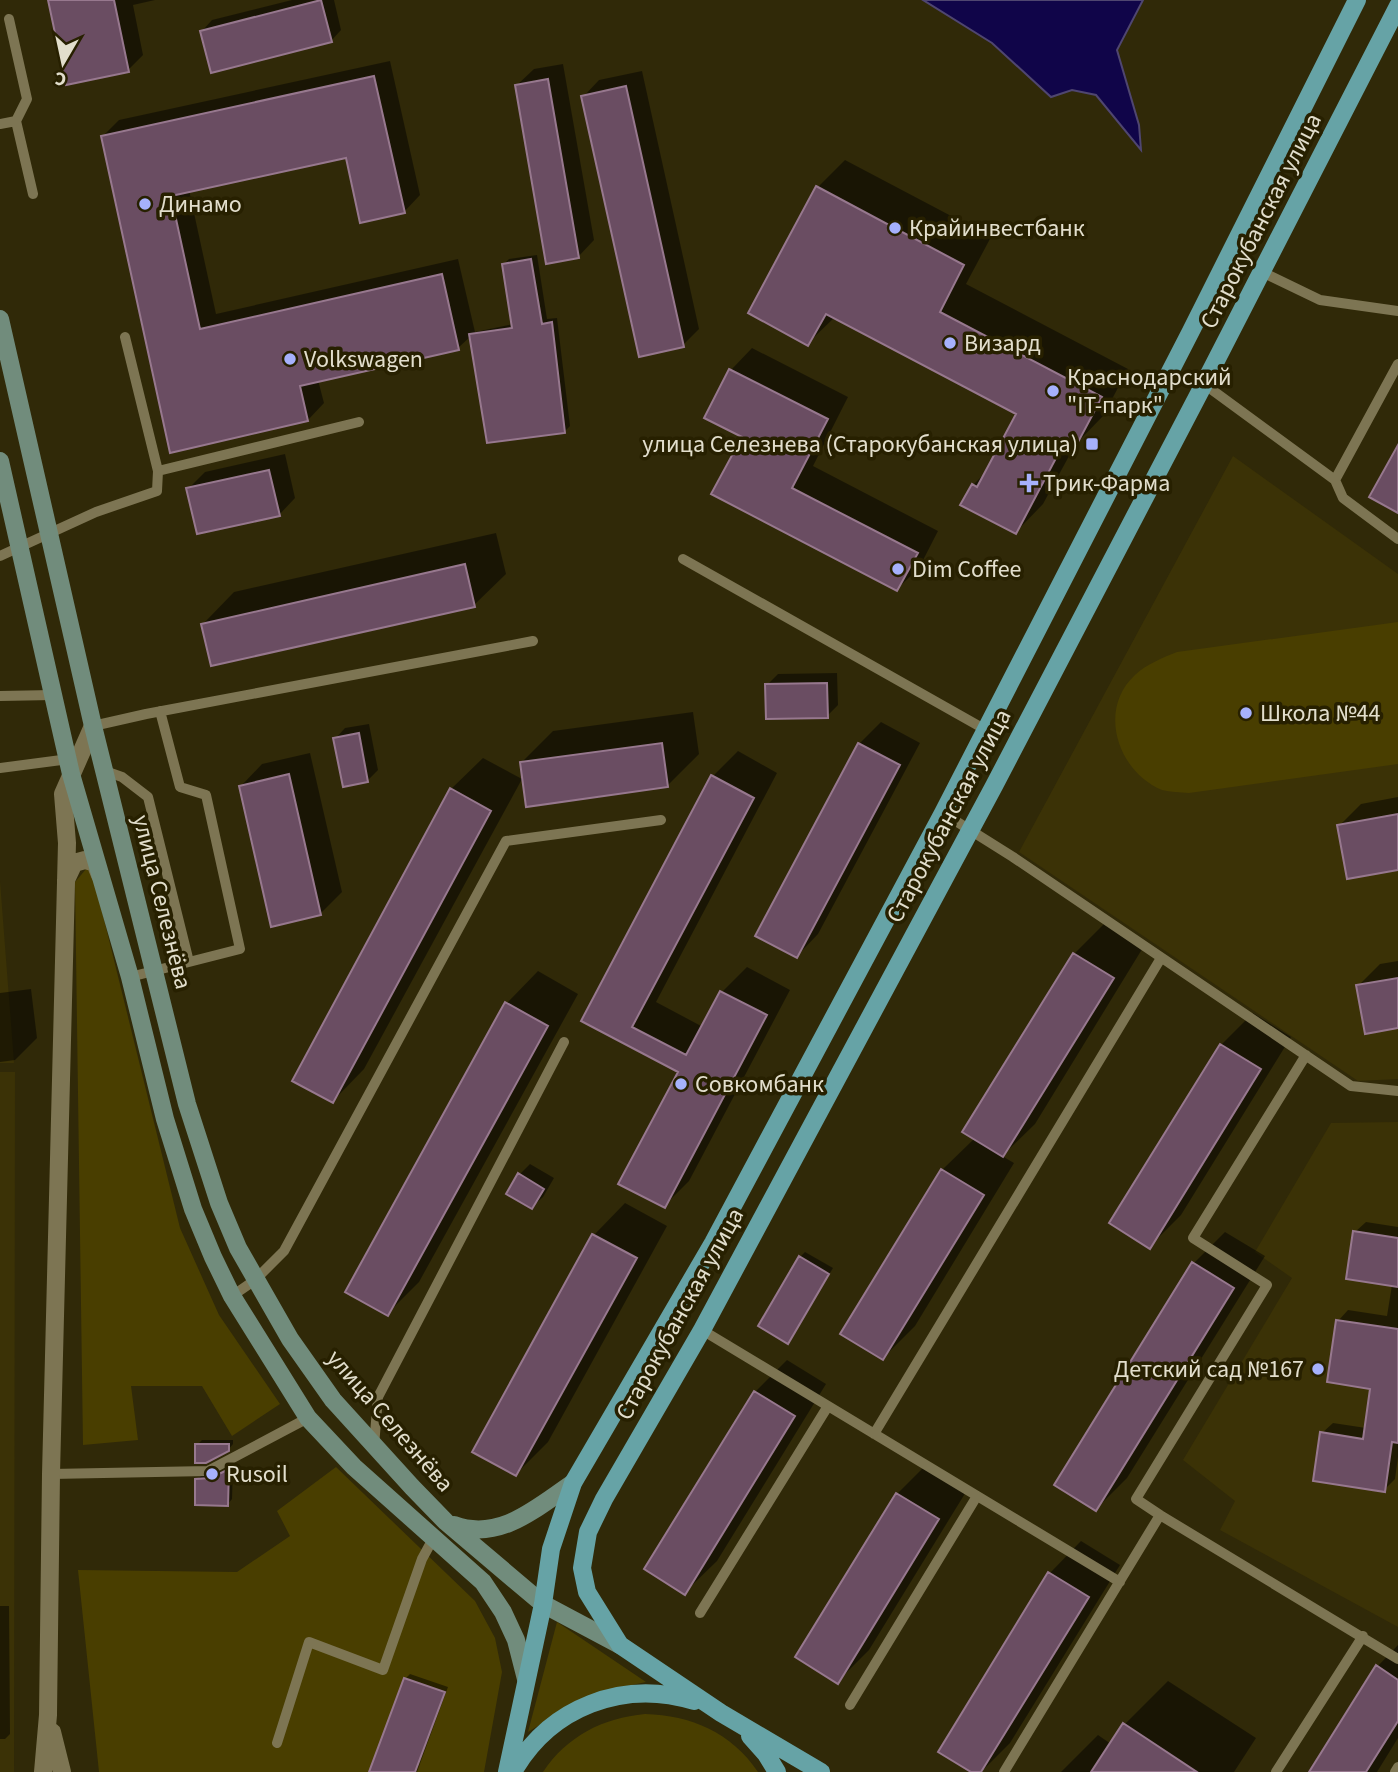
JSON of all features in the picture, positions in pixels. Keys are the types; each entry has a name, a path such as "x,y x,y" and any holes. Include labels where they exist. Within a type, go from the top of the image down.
{"main road":[{"name":"Старокубанская улица","path":"507,1772 543,1604 551,1549 573,1483 713,1243 943,813 1185,343 1357,0"},
{"name":"Старокубанская улица","path":"620,1645 587,1592 582,1568 588,1532 604,1499 702,1330 970,828 1204,384 1398,6"},
{"name":"улица Селезнёва","path":"0,319 93,726 202,1155 219,1203 255,1280 290,1339 333,1400 446,1522 543,1604 620,1645 720,1713 821,1772"},
{"name":"улица Селезнёва","path":"0,461 70,767 130,977 165,1119 193,1209 232,1296 308,1418 354,1467 483,1582 516,1640 526,1679"},
{"name":"Старокубанская улица","path":"446,1522 475,1531 510,1524 573,1483"},
{"path":"513,1772 536,1741 558,1721 583,1706 611,1697 640,1693 669,1695 697,1702 720,1713 757,1743 777,1772"}],"street":[{"name":"улица Селезнёва","path":"48,1715 51,1474 67,843 62,794 70,767 93,726"},
{"path":"66,880 74,863 81,860 95,863 100,875"},
{"path":"43,1772 48,1715"},
{"path":"48,1715 62,1772"}],"lane":[{"path":"9,19 27,100 16,121 33,194"},
{"path":"0,124 16,121"},
{"path":"1262,272 1320,300 1398,311"},
{"path":"0,556 96,512 157,491 158,471 125,337"},
{"path":"1335,480 1398,364"},
{"path":"1204,384 1335,480 1343,498 1398,539"},
{"path":"158,471 359,422"},
{"path":"683,559 986,730"},
{"path":"93,726 533,641"},
{"path":"0,695 53,695"},
{"path":"130,977 240,948 206,795 180,787 160,712"},
{"path":"0,768 70,767"},
{"path":"105,771 122,777 148,797 188,962"},
{"path":"943,813 970,828 1351,1086 1398,1091"},
{"path":"232,1296 255,1280 284,1251 506,841 661,820"},
{"path":"874,1434 1161,958"},
{"path":"374,1446 378,1397 564,1042"},
{"path":"1306,1055 1193,1238 1267,1284 1136,1499 1398,1659"},
{"path":"702,1330 1119,1582"},
{"path":"701,1613 828,1406"},
{"path":"51,1474 208,1471 308,1418"},
{"path":"850,1705 977,1496"},
{"path":"1004,1772 1160,1516"},
{"path":"278,1743 309,1642 383,1670 422,1559 434,1536"},
{"path":"1276,1772 1363,1636"},
{"path":"1395,1772 1398,1767"}],"shaded area":[{"path":"923,0 1143,0 1117,50 1139,125 1141,150 1096,95 1072,90 1051,97 992,43"},
{"name":"Школа №44","path":"1233,456 1398,574 1398,1079 1358,1081 1019,852"},
{"path":"1398,622 1398,764 1189,793 1162,790 1147,781 1124,755 1115,722 1117,705 1123,689 1135,675 1155,662 1177,652"},
{"path":"87,868 95,883 180,1228 219,1315 280,1404 232,1436 202,1386 131,1386 138,1440 83,1445 75,882"},
{"path":"0,881 14,1063 0,1063"},
{"path":"0,1072 15,1072 14,1772 0,1772"},
{"name":"Детский сад №167","path":"1398,1122 1398,1627 1220,1530 1235,1501 1183,1460 1292,1278 1255,1252 1331,1123"},
{"path":"336,1467 475,1601 495,1638 502,1672 484,1772 99,1772 78,1570 237,1572 290,1536 277,1511"},
{"path":"557,1622 646,1682 599,1692 528,1732"},
{"path":"645,1714 678,1718 709,1729 736,1747 758,1772 543,1772 563,1748 587,1731 615,1720"}],"building":[{"path":"48,0 114,0 129,72 66,85"},
{"path":"321,0 332,42 211,73 200,31"},
{"path":"374,76 405,213 360,223 346,158 171,196 200,329 442,274 459,350 300,386 308,421 170,453 101,136"},
{"path":"548,79 579,258 546,264 515,85"},
{"path":"626,86 684,347 639,357 581,96"},
{"path":"816,186 964,265 940,312 1102,397 1076,446 1065,441 1016,534 960,505 972,484 977,487 1016,414 826,314 808,346 748,313"},
{"path":"531,259 542,324 552,322 565,433 487,443 469,334 512,328 502,264"},
{"path":"729,369 828,419 792,488 918,553 897,591 711,494 742,437 704,418"},
{"path":"1398,445 1398,513 1369,497"},
{"path":"269,470 280,516 197,534 186,488"},
{"path":"465,564 475,607 211,666 201,624"},
{"path":"827,683 828,718 766,719 765,684"},
{"path":"359,733 368,782 343,787 333,738"},
{"path":"662,743 668,787 526,807 520,762"},
{"path":"858,743 900,765 797,958 755,936"},
{"path":"289,774 321,915 271,927 239,786"},
{"path":"711,775 754,798 632,1027 686,1055 720,991 767,1015 665,1208 618,1184 678,1072 581,1021"},
{"path":"450,788 491,811 333,1103 292,1081"},
{"path":"1398,814 1398,870 1347,879 1337,825"},
{"path":"1073,953 1114,978 1003,1157 962,1132"},
{"path":"1398,978 1398,1028 1365,1034 1356,985"},
{"path":"505,1002 548,1026 388,1316 345,1292"},
{"path":"1220,1044 1261,1069 1150,1249 1109,1223"},
{"path":"941,1169 984,1195 883,1360 840,1334"},
{"path":"518,1173 544,1189 532,1209 506,1194"},
{"path":"1353,1231 1398,1238 1398,1287 1346,1279"},
{"path":"592,1234 637,1258 516,1476 472,1452"},
{"path":"799,1256 829,1274 788,1344 758,1326"},
{"path":"1192,1262 1234,1288 1096,1511 1054,1485"},
{"path":"1336,1320 1398,1329 1398,1443 1392,1442 1385,1492 1313,1481 1320,1432 1363,1439 1370,1389 1327,1382"},
{"path":"754,1391 795,1416 685,1595 644,1569"},
{"path":"195,1444 229,1444 229,1451 206,1463 195,1463"},
{"path":"229,1469 228,1506 195,1505 195,1479 211,1478"},
{"path":"896,1493 939,1519 838,1684 795,1657"},
{"path":"1048,1572 1089,1597 981,1772 971,1772 938,1752"},
{"path":"1376,1665 1398,1680 1398,1721 1366,1772 1309,1772"},
{"path":"404,1678 445,1692 415,1772 369,1772"},
{"path":"1123,1723 1197,1772 1091,1772"}],"place":[{"name":"Динамо","path":"145,204"},
{"name":"Крайинвестбанк","path":"895,228"},
{"name":"Визард","path":"950,343"},
{"name":"Volkswagen","path":"290,359"},
{"name":"Краснодарский \"IT-парк\"","path":"1053,391"},
{"name":"улица Селезнева (Старокубанская улица)","path":"1092,444"},
{"name":"Трик-Фарма","path":"1029,483"},
{"name":"Dim Coffee","path":"898,569"},
{"name":"Школа №44","path":"1246,713"},
{"name":"Совкомбанк","path":"681,1084"},
{"name":"Детский сад №167","path":"1318,1369"},
{"name":"Rusoil","path":"212,1474"}]}
